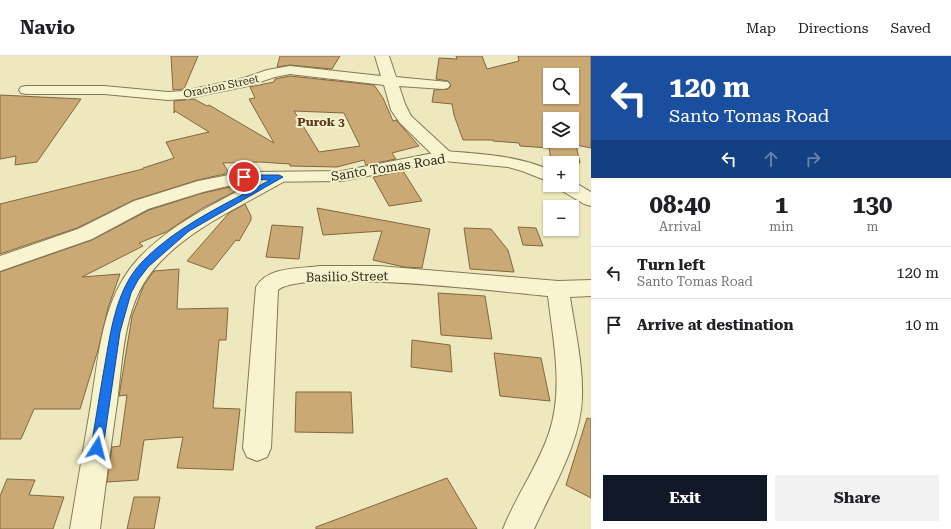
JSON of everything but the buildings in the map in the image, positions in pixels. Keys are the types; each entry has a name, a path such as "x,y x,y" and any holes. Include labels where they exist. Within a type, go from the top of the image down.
{"street":[{"path":"382,56 396,103 408,123 434,144 444,156"},
{"name":"Oracion Street","path":"26,90 104,90 168,96 184,95 248,82 272,73 290,70 442,85"},
{"name":"Santo Tomas Road","path":"0,264 85,234 141,205 198,187 244,177 342,176 444,156 508,162 528,167 543,174"},
{"path":"85,529 115,332 127,293 134,279 145,264 186,230 279,177"},
{"path":"577,192 591,200"},
{"name":"Basilio Street","path":"257,448 267,287 276,280 320,274 379,274 558,289 591,288"},
{"path":"518,529 548,468 563,432 569,398 568,365 558,289"}],"district":[{"name":"Purok 3","path":"321,122"}],"route":[{"path":"97,448 115,332 127,293 134,279 145,264 186,230 279,177 244,177"}]}
